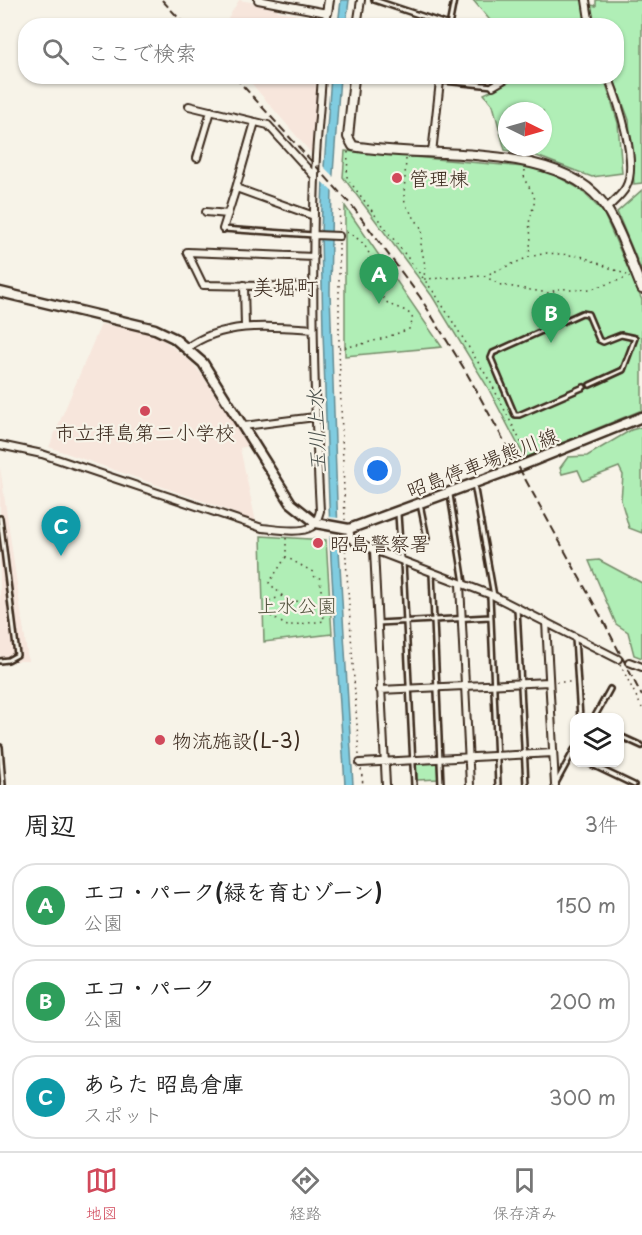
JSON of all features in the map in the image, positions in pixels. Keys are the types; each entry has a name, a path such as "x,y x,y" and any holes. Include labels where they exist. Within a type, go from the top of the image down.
{"main road":[{"path":"0,292 156,329 174,338 203,363 291,503 321,524 345,529"},
{"name":"昭島停車場熊川線","path":"345,529 531,462 642,417"}],"street":[{"path":"258,0 327,13"},
{"path":"327,18 329,0"},
{"path":"358,18 361,0"},
{"path":"586,0 589,18"},
{"path":"0,445 42,454 262,528 309,529 321,524 313,329 315,177 321,84"},
{"path":"352,84 348,137 353,146 515,160 552,168 583,184 607,208 642,289"},
{"path":"432,153 440,84"},
{"path":"607,208 626,188 630,175 622,114 611,84"},
{"path":"189,106 268,125 315,177"},
{"path":"197,159 211,111"},
{"path":"223,229 255,122"},
{"path":"236,188 314,216"},
{"path":"206,212 228,214"},
{"path":"314,234 339,233"},
{"path":"314,257 187,252 203,285 314,287"},
{"path":"244,285 246,327"},
{"path":"187,348 198,340 246,327 313,329"},
{"path":"244,426 315,417"},
{"path":"345,529 356,543 492,595 618,660"},
{"path":"374,550 386,785"},
{"path":"462,585 470,785"},
{"path":"546,622 555,785"},
{"path":"629,662 642,667"},
{"path":"381,690 549,682"},
{"path":"360,763 553,753"}],"lane":[{"path":"374,0 428,18"},
{"path":"450,18 454,0"},
{"path":"472,84 493,86"},
{"path":"223,229 314,234"},
{"path":"584,387 519,416 515,415 491,358 493,353 582,313 588,314 599,340 603,342 621,335 635,338 642,335"},
{"path":"590,385 623,370 635,338"},
{"path":"474,483 492,595 490,616 498,785"},
{"path":"449,492 462,585"},
{"path":"420,502 427,538"},
{"path":"398,511 414,785"},
{"path":"0,520 17,654 8,660 0,660"},
{"path":"432,573 441,785"},
{"path":"516,608 526,785"},
{"path":"378,623 490,616"},
{"path":"575,637 580,713"},
{"path":"596,713 610,689"},
{"path":"624,738 642,746"},
{"path":"0,747 3,785"},
{"path":"555,785 570,761"},
{"path":"596,767 634,785"}],"path":[{"path":"350,142 347,178 436,295 490,383 531,462"},
{"path":"406,158 405,204 422,229 424,279"},
{"path":"525,169 524,179 535,200 529,223 531,237 529,257"},
{"path":"340,207 339,348 345,529 363,785"},
{"path":"339,233 359,240 368,249 379,289 386,302 409,312 413,320 409,329 387,338 360,346 339,348"},
{"path":"424,279 484,276 529,257 547,254 581,256 631,276 591,289 562,288 548,293 501,285 484,276"},
{"path":"286,537 286,557 269,583 289,602 300,601 323,610"},
{"path":"282,596 269,601 269,615 289,627 324,621 321,578 315,578 313,572 286,557"},
{"path":"618,660 642,708"},
{"path":"549,682 578,681"}],"shaded area":[{"path":"239,0 278,7 278,11 314,18 228,18"},
{"path":"252,84 318,84 312,154"},
{"name":"市立拝島第二小学校","path":"101,324 144,331 161,338 190,361 203,376 249,446 240,448 256,522 49,447"},
{"path":"0,467 25,639 28,661 0,661"}],"green space":[{"path":"473,0 583,0 587,18 488,18"},
{"path":"596,0 642,0 642,183 634,184 629,120 616,84 624,84 624,18 594,18 591,5 596,6"},
{"path":"505,84 606,84 618,123 622,173 592,177 537,156 552,156 552,102 498,102 498,124 493,105 484,94"},
{"path":"345,151 536,168 551,173 580,189 603,212 642,300 642,410 525,458 487,386 432,296 343,177"},
{"path":"642,190 642,272 617,212"},
{"path":"345,206 442,347 345,356"},
{"path":"642,427 642,533 629,528 621,500 623,475 619,467 583,481 578,470 562,474 560,468 568,457 587,456 631,430"},
{"name":"上水公園","path":"261,536 326,540 332,634 264,642"},
{"path":"599,560 642,583 642,658 634,655 628,632 616,624 589,561"},
{"path":"437,763 438,779 417,780 416,764"}],"water":[{"path":"341,0 349,0 347,18 339,18"},
{"path":"330,84 339,84 332,187 330,292 338,533 353,785 345,785 331,560 323,332 321,234"}],"pier":[{"path":"321,164 335,178 335,194 320,180"},
{"path":"327,517 340,518 341,537 327,536"}],"railway":[{"path":"162,0 179,18"},
{"path":"241,84 353,207 420,297 465,370 605,624 642,696"}],"place":[{"name":"管理棟","path":"397,178"},
{"name":"エコ・パーク(緑を育むゾーン)","path":"379,304"},
{"name":"エコ・パーク","path":"551,343"},
{"name":"市立拝島第二小学校","path":"145,411"},
{"name":"昭島警察署","path":"318,543"},
{"name":"あらた 昭島倉庫","path":"61,556"},
{"name":"物流施設(L-3)","path":"160,740"}],"district":[{"name":"美堀町","path":"285,285"}],"water label":[{"name":"玉川上水","path":"315,431"}]}
